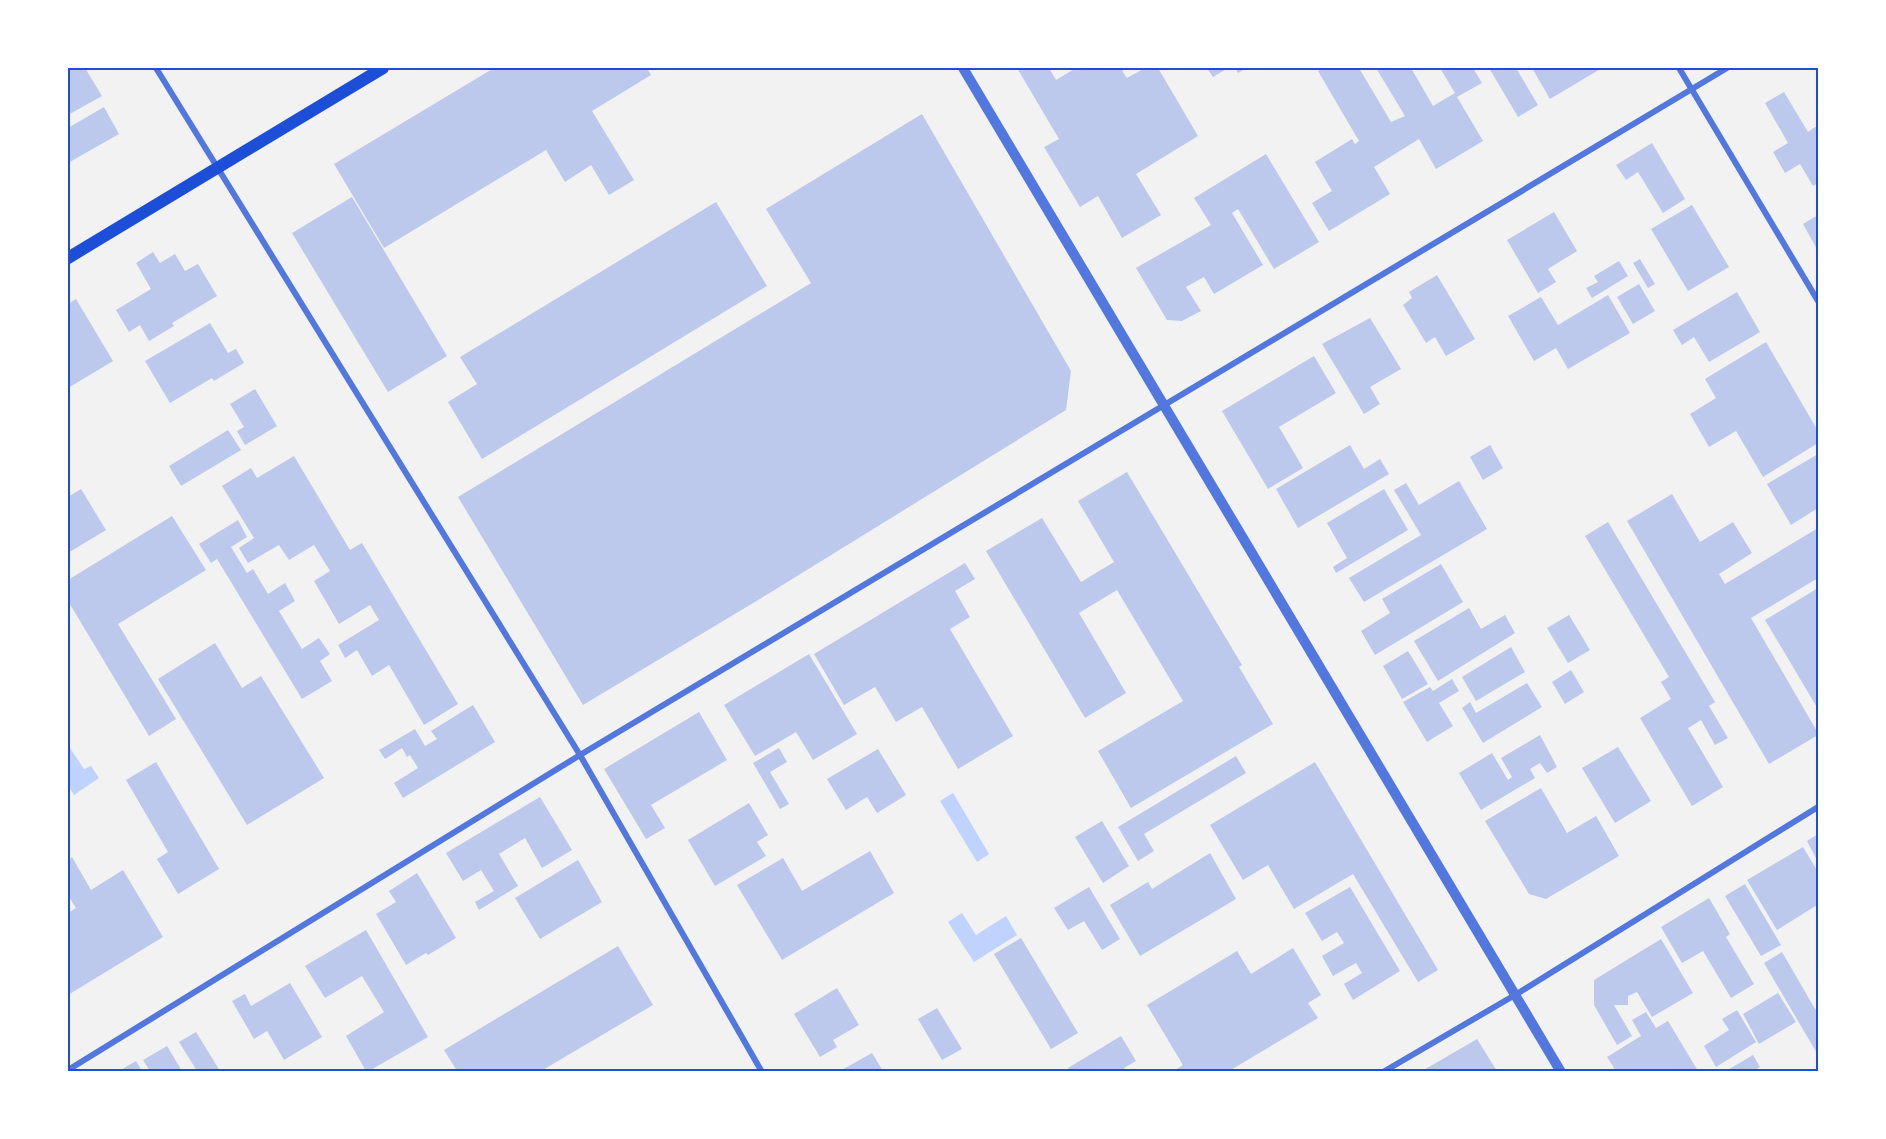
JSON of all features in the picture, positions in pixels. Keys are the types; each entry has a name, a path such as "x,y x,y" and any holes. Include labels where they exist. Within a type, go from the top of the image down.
{"main road":[{"path":"68,258 383,68"}],"street":[{"path":"156,68 580,755 762,1071"},
{"path":"963,68 1561,1071"},
{"path":"1679,68 1818,301"},
{"path":"68,1070 580,755 1727,68"},
{"path":"1383,1071 1515,995 1818,807"}],"water":[{"path":"68,745 84,769 91,766 99,778 74,795 68,785"},
{"path":"953,793 989,854 977,862 940,801"},
{"path":"962,913 976,935 1006,916 1017,935 974,962 948,922"}],"building":[{"path":"68,68 85,68 102,96 68,115"},
{"path":"494,68 647,68 651,75 592,111 634,180 609,195 591,165 565,182 546,150 384,248 334,164"},
{"path":"1017,68 1049,68 1056,80 1076,68 1127,68 1122,71 1127,78 1145,68 1158,68 1198,136 1136,174 1161,215 1122,238 1098,196 1080,207 1044,147 1059,139"},
{"path":"1207,68 1228,68 1213,77"},
{"path":"1235,68 1247,68 1238,73"},
{"path":"1323,68 1359,68 1391,122 1405,116 1376,68 1411,68 1433,106 1455,93 1440,68 1473,68 1482,83 1457,97 1483,141 1436,169 1419,139 1374,167 1390,194 1329,231 1312,203 1332,191 1315,162 1352,139 1355,144 1359,141 1318,71"},
{"path":"1489,68 1516,68 1538,105 1518,117"},
{"path":"1532,68 1602,68 1550,99"},
{"path":"1784,92 1808,132 1818,125 1818,183 1813,186 1800,164 1785,173 1773,152 1788,143 1765,103"},
{"path":"104,107 119,134 68,163 68,128"},
{"path":"922,114 1071,371 1066,410 583,705 458,497 811,283 766,209"},
{"path":"1652,143 1685,199 1663,213 1638,172 1626,180 1616,165"},
{"path":"1266,154 1319,242 1274,269 1238,209 1232,213 1263,265 1214,294 1204,277 1186,287 1201,311 1182,321 1167,320 1136,268 1211,225 1194,198"},
{"path":"352,197 447,356 388,392 292,233"},
{"path":"716,202 767,286 482,459 448,402 477,384 460,357"},
{"path":"1692,205 1729,267 1688,291 1651,229"},
{"path":"1554,212 1577,251 1548,269 1556,282 1538,293 1507,240"},
{"path":"1818,215 1818,251 1803,224"},
{"path":"153,252 160,263 175,254 185,271 198,264 217,296 172,323 174,326 149,341 140,325 129,332 116,310 151,289 136,263"},
{"path":"1640,259 1655,284 1648,288 1633,263"},
{"path":"1619,261 1628,276 1592,298 1586,288 1598,282 1594,276"},
{"path":"1437,275 1475,339 1446,356 1435,337 1426,343 1403,305 1412,298 1409,292"},
{"path":"1639,284 1655,311 1633,324 1617,297"},
{"path":"1737,292 1760,332 1709,362 1694,337 1682,345 1673,330"},
{"path":"1608,295 1630,333 1568,369 1556,348 1534,361 1508,316 1541,297 1558,325"},
{"path":"76,299 113,361 68,388 68,304"},
{"path":"1370,318 1401,369 1370,387 1380,404 1364,414 1322,344"},
{"path":"210,323 228,353 236,349 244,363 214,381 212,378 170,403 145,361"},
{"path":"1766,342 1818,431 1818,443 1763,477 1736,431 1709,447 1690,414 1716,398 1705,379"},
{"path":"1314,356 1336,393 1279,427 1303,468 1268,489 1222,411"},
{"path":"255,389 277,426 245,445 237,431 244,427 230,404"},
{"path":"228,430 241,450 181,486 169,466"},
{"path":"1350,445 1364,469 1380,459 1389,474 1298,528 1276,489"},
{"path":"1490,445 1503,468 1483,480 1470,457"},
{"path":"1818,454 1818,508 1791,525 1767,484"},
{"path":"294,456 350,550 362,543 458,704 424,725 389,665 372,676 357,650 345,658 338,645 379,620 370,605 339,624 314,581 330,571 314,545 289,560 279,545 248,563 239,548 254,538 222,486 251,468 257,478"},
{"path":"1127,472 1242,665 1239,667 1273,724 1131,808 1098,751 1183,701 1117,590 1079,613 1126,693 1085,718 986,551 1042,518 1081,582 1114,562 1078,501"},
{"path":"1459,481 1487,529 1364,602 1349,578 1421,535 1394,490 1406,483 1419,505"},
{"path":"81,489 106,530 68,553 68,497"},
{"path":"1384,489 1408,530 1336,573 1333,567 1347,558 1327,523"},
{"path":"1672,494 1700,542 1733,522 1752,553 1719,574 1725,584 1818,528 1818,578 1751,618 1818,733 1769,764 1627,521"},
{"path":"172,516 206,570 118,624 176,719 149,736 68,601 68,580"},
{"path":"238,520 247,537 231,547 247,573 253,569 268,594 285,583 295,601 279,611 302,649 319,638 330,654 320,661 332,681 302,699 217,559 211,563 199,544"},
{"path":"1608,522 1715,702 1709,706 1728,738 1715,745 1701,720 1688,728 1723,787 1692,806 1640,718 1671,699 1661,682 1669,677 1585,536"},
{"path":"965,563 975,579 955,591 970,617 950,629 1013,736 958,769 922,707 896,722 875,687 844,705 814,654"},
{"path":"1441,564 1463,602 1375,655 1361,631 1390,613 1382,599"},
{"path":"1818,588 1818,709 1765,620"},
{"path":"1469,608 1481,629 1505,615 1515,633 1438,681 1414,641"},
{"path":"1569,615 1590,650 1568,663 1547,628"},
{"path":"215,643 242,688 261,676 324,778 247,825 158,679"},
{"path":"1511,647 1525,672 1476,701 1462,677"},
{"path":"1408,651 1428,684 1402,699 1383,666"},
{"path":"809,654 857,734 813,760 796,732 755,756 724,705"},
{"path":"1571,670 1584,692 1565,704 1552,682"},
{"path":"1452,679 1459,691 1439,703 1453,726 1427,742 1403,702 1430,687 1433,691"},
{"path":"1527,683 1542,707 1483,743 1462,708 1470,702 1476,713"},
{"path":"473,705 495,742 403,798 394,783 418,768 410,755 407,757 402,748 385,759 379,750 415,729 425,746 437,739 431,731"},
{"path":"699,712 727,760 651,805 665,828 646,839 604,769"},
{"path":"1540,735 1557,767 1547,773 1540,763 1530,769 1535,778 1481,810 1459,773 1492,753 1508,780 1512,777 1501,758"},
{"path":"1618,747 1651,801 1615,823 1582,768"},
{"path":"779,748 787,762 770,772 789,804 780,809 753,763"},
{"path":"878,749 906,795 877,813 867,797 846,810 827,779"},
{"path":"1236,756 1246,773 1144,834 1154,851 1138,861 1118,827"},
{"path":"156,762 219,869 178,894 157,859 168,852 126,780"},
{"path":"1315,762 1438,970 1418,982 1353,874 1294,909 1268,865 1243,880 1210,825"},
{"path":"1541,788 1567,833 1596,816 1619,856 1546,899 1529,894 1485,821"},
{"path":"540,797 572,850 542,868 525,838 499,854 518,886 479,910 475,902 494,891 481,870 463,881 446,853"},
{"path":"749,803 768,835 757,842 766,856 715,886 688,840"},
{"path":"1102,821 1129,866 1103,883 1075,837"},
{"path":"1818,834 1818,862 1807,841"},
{"path":"1803,847 1818,872 1818,908 1817,905 1777,930 1747,880"},
{"path":"870,851 894,893 782,960 737,885 783,858 802,891"},
{"path":"1210,853 1236,899 1140,956 1110,905 1148,882 1152,889"},
{"path":"72,857 91,890 123,870 163,937 68,995 68,913 76,908 68,895 68,860"},
{"path":"578,860 602,902 540,939 515,898"},
{"path":"417,873 456,938 406,965 376,914 396,902 389,891"},
{"path":"1745,884 1781,945 1761,956 1725,896"},
{"path":"1089,887 1120,939 1102,950 1084,921 1068,930 1054,908"},
{"path":"1350,887 1400,971 1353,1000 1344,984 1362,973 1356,963 1333,976 1322,956 1344,943 1337,932 1322,941 1305,913"},
{"path":"1709,898 1730,934 1726,937 1754,984 1731,998 1703,951 1682,963 1661,927"},
{"path":"366,930 428,1037 369,1071 366,1071 346,1036 384,1012 362,976 325,998 305,966"},
{"path":"1021,938 1078,1033 1051,1049 994,954"},
{"path":"1661,939 1693,993 1652,1017 1637,992 1628,996 1628,1005 1614,1005 1632,1036 1617,1045 1594,1005 1594,980"},
{"path":"618,946 653,1005 541,1071 457,1071 444,1050"},
{"path":"1293,948 1321,995 1308,1003 1318,1018 1229,1071 1176,1071 1183,1065 1147,1005 1237,951 1251,974"},
{"path":"1782,952 1818,1014 1818,1055 1764,963"},
{"path":"290,983 322,1037 284,1060 267,1031 254,1039 232,1001 245,994 251,1006"},
{"path":"837,988 859,1025 833,1040 837,1047 820,1057 794,1014"},
{"path":"1778,993 1796,1022 1759,1044 1743,1014"},
{"path":"937,1008 962,1049 942,1060 918,1019"},
{"path":"1737,1010 1756,1042 1716,1067 1704,1046 1729,1030 1722,1019"},
{"path":"1646,1012 1656,1028 1668,1021 1698,1071 1616,1071 1607,1057 1641,1036 1632,1020"},
{"path":"196,1032 220,1071 197,1071 179,1042"},
{"path":"1121,1036 1136,1061 1124,1068 1126,1071 1070,1071 1068,1068"},
{"path":"1477,1039 1497,1071 1422,1071"},
{"path":"167,1046 182,1071 150,1071 143,1060"},
{"path":"872,1053 883,1071 840,1071"},
{"path":"1753,1055 1760,1067 1753,1071 1726,1071"},
{"path":"136,1061 142,1071 119,1071"}]}
